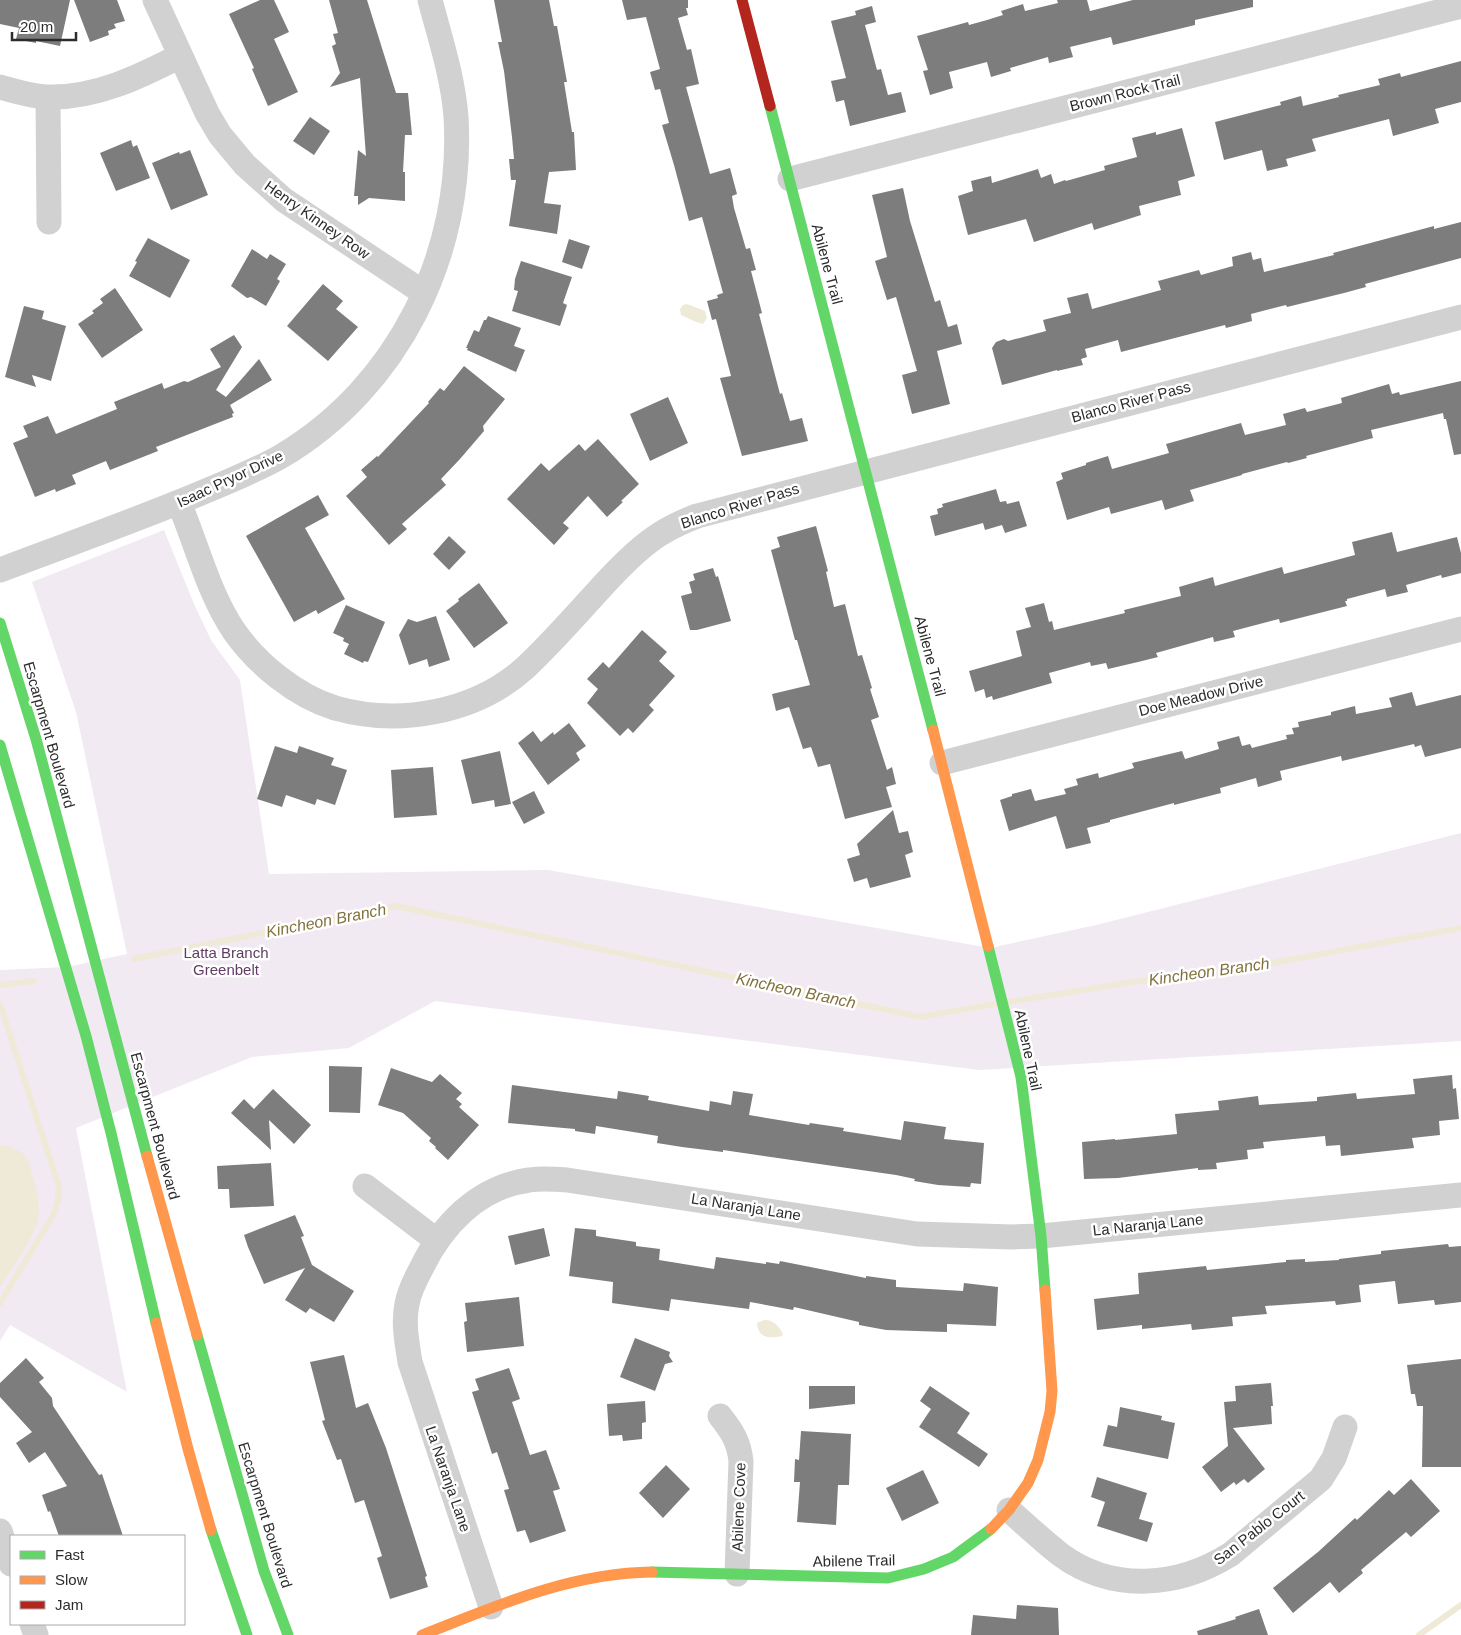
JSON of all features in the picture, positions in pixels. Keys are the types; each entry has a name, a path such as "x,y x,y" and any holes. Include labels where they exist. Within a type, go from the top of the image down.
{"street":[{"name":"Henry Kinney Row","path":"155,0 207,113 220,135 245,165 265,185 284,200 424,293"},
{"name":"Isaac Pryor Drive","path":"0,570 179,503 259,468 285,454 320,430 351,402 376,373 412,320 424,293 447,230 455,183 456,116 441,40 430,0"},
{"name":"Abilene Trail","path":"422,1635 491,1607 554,1587 608,1575 648,1572 888,1578 905,1575 953,1557 992,1528 1008,1510 1028,1482 1038,1460 1050,1412 1051,1374 1042,1236 1021,1078 942,763 742,0"},
{"name":"Brown Rock Trail","path":"790,179 1461,6"},
{"path":"0,87 48,97 84,94 115,86 180,56"},
{"path":"48,97 49,222"},
{"name":"Blanco River Pass","path":"179,503 215,596 235,632 251,652 269,669 313,699 355,712 373,715 401,715 447,709 470,702 507,682 526,667 640,549 658,535 677,524 697,516 1461,317"},
{"name":"Escarpment Boulevard","path":"0,623 36,739 136,1118 242,1497 264,1571 288,1635"},
{"name":"Doe Meadow Drive","path":"942,763 1461,630"},
{"path":"0,745 45,892 88,1044 162,1349 200,1492 225,1574 247,1635"},
{"name":"La Naranja Lane","path":"491,1607 410,1362 405,1325 408,1298 436,1240 455,1218 480,1198 510,1185 529,1180 567,1180 917,1234 1012,1237 1042,1236 1461,1195"},
{"path":"365,1186 436,1240"},
{"name":"Abilene Cove","path":"720,1416 735,1436 740,1447 737,1574"},
{"name":"San Pablo Court","path":"1008,1510 1062,1555 1097,1574 1122,1580 1145,1581 1190,1574 1216,1563 1231,1554 1321,1480 1334,1458 1345,1427"},
{"path":"0,1531 10,1561"}],"green space":[{"name":"Latta Branch Greenbelt","path":"164,530 211,640 240,680 269,874 548,870 990,948 1096,925 1461,833 1461,1041 979,1070 435,1001 349,1048 252,1057 76,1128 127,1392 10,1325 0,1341 0,970 67,967 127,954 76,712 32,582"}],"shaded area":[{"path":"687,304 705,311 707,318 703,324 681,315 680,309 683,305"},
{"path":"8,1145 24,1154 29,1161 37,1192 39,1211 38,1220 30,1240 0,1287 0,1146"},
{"path":"764,1320 770,1321 780,1328 782,1336 769,1337 762,1334 757,1323"}],"building":[{"path":"0,0 70,0 60,46 16,39 19,28 0,24"},
{"path":"74,0 117,0 125,21 114,24 116,28 108,31 109,35 90,42"},
{"path":"260,0 274,0 289,32 274,39 298,92 268,106 252,69 254,68 229,14"},
{"path":"329,0 367,0 396,93 408,93 412,135 405,135 403,172 405,172 405,201 369,198 358,205 358,196 354,196 358,150 366,156 360,78 330,87 340,73 332,46 336,44 333,34 338,33"},
{"path":"494,0 549,0 554,26 557,26 567,82 564,82 572,132 574,132 576,170 549,172 544,203 561,205 557,234 509,226 516,180 511,180 509,159 514,159 512,137 504,71 498,42 502,42"},
{"path":"622,0 688,0 688,8 686,8 688,15 678,18 687,50 691,49 699,84 686,87 710,174 730,168 737,194 732,196 734,208 746,249 750,248 756,270 751,271 762,313 759,314 780,394 782,393 790,421 802,418 808,441 742,456 720,378 731,376 716,319 712,320 707,301 718,298 717,295 723,293 702,217 689,221 662,125 669,123 660,89 655,90 650,72 660,69 646,17 627,20"},
{"path":"1057,0 1087,0 1090,11 1133,0 1253,0 1253,7 1195,20 1195,25 1113,45 1111,37 1070,47 1073,57 1049,63 1048,57 1010,68 1011,71 991,77 987,62 949,72 953,88 930,95 923,71 928,70 917,36 968,22 969,25 987,20 1003,15 1001,11 1023,4 1025,11 1058,3"},
{"path":"872,6 876,22 865,25 877,70 881,69 888,95 901,92 906,112 850,126 844,100 836,102 831,81 846,78 831,21 856,15 855,11"},
{"path":"1461,61 1461,102 1435,109 1439,123 1393,136 1389,119 1312,139 1316,151 1286,159 1288,166 1267,171 1262,150 1224,160 1215,122 1281,105 1280,102 1301,96 1303,106 1380,85 1378,79 1400,73 1401,77"},
{"path":"310,117 330,131 314,155 293,141"},
{"path":"1182,128 1195,176 1178,181 1181,195 1139,206 1141,215 1094,230 1092,223 1034,242 1026,219 968,235 958,196 973,191 971,181 991,176 992,183 1038,169 1041,178 1051,174 1054,184 1066,181 1105,170 1104,166 1137,157 1132,138 1156,132 1156,135"},
{"path":"131,140 133,147 137,145 150,178 116,191 100,153"},
{"path":"190,150 208,195 171,210 152,163 179,152 180,154"},
{"path":"903,188 910,221 935,302 940,300 948,327 957,324 962,344 937,351 950,404 912,414 902,375 917,371 896,297 887,300 875,261 887,257 872,195"},
{"path":"1461,222 1461,258 1365,284 1366,287 1344,293 1251,314 1252,321 1226,328 1225,325 1121,352 1118,340 1085,349 1087,357 1081,359 1083,365 1002,385 992,348 996,342 1004,339 1008,341 1046,331 1043,320 1071,313 1067,298 1088,293 1092,309 1161,290 1158,281 1199,270 1201,275 1233,266 1232,257 1251,252 1253,260 1261,258 1264,272 1334,255 1333,253 1434,226 1434,229"},
{"path":"148,238 190,260 170,298 129,276"},
{"path":"569,239 590,246 582,269 562,262"},
{"path":"252,249 267,259 270,254 286,264 277,279 280,281 266,306 251,297 247,298 231,286"},
{"path":"521,261 572,277 563,303 567,305 560,326 512,311 518,291 514,290 515,279"},
{"path":"323,284 343,301 336,309 358,327 328,361 287,326"},
{"path":"115,288 143,330 102,358 78,324 94,313 92,311 103,303 100,299"},
{"path":"24,306 44,311 42,319 66,326 51,381 32,375 36,387 5,377"},
{"path":"488,316 521,328 514,346 525,350 516,372 466,348 474,330 479,332 484,320"},
{"path":"234,335 242,347 216,390 226,397 259,359 272,380 230,405 234,413 232,414 233,417 156,447 158,451 110,470 106,461 72,475 76,484 56,492 55,489 35,497 13,443 28,437 23,426 48,416 56,434 117,409 114,402 162,383 164,389 184,381 188,382 221,367 210,349"},
{"path":"464,366 505,399 483,426 484,431 441,479 446,485 402,524 407,529 389,545 346,496 367,477 361,470 378,457 429,403 440,388 444,391"},
{"path":"1461,381 1461,454 1454,455 1443,413 1371,430 1373,438 1190,490 1194,501 1165,510 1162,500 1111,514 1109,507 1067,520 1056,482 1063,479 1061,473 1086,465 1086,463 1108,456 1112,469 1169,453 1166,444 1241,423 1245,435 1286,425 1283,414 1305,408 1307,412 1342,403 1341,398 1389,384 1392,394 1399,392 1400,395"},
{"path":"668,397 688,443 650,461 630,414"},
{"path":"598,439 639,484 607,517 588,496 563,523 569,528 554,545 507,499 541,463 549,471 579,444 585,451"},
{"path":"996,489 1000,502 1006,501 1007,504 1019,501 1027,526 1005,533 1002,525 985,530 983,523 935,536 930,516 938,514 937,509 943,507 942,504"},
{"path":"318,495 329,515 305,528 345,599 318,614 316,610 294,622 246,536"},
{"path":"816,526 828,571 826,572 834,607 845,604 858,656 862,655 879,717 871,720 887,770 892,767 896,784 886,787 892,807 845,819 830,764 818,767 811,747 803,749 789,707 776,711 772,694 810,685 797,640 795,640 771,550 780,547 777,537"},
{"path":"1392,532 1397,552 1457,537 1461,553 1461,573 1442,578 1441,575 1406,585 1408,592 1387,597 1385,589 1347,599 1345,601 1347,606 1280,623 1279,619 1233,631 1235,637 1214,642 1213,637 1156,653 1158,657 1138,662 1108,669 1106,663 1091,666 1090,662 1049,673 1052,683 993,700 992,696 986,698 984,689 975,692 969,671 1022,656 1016,631 1031,627 1025,608 1044,603 1049,622 1052,621 1054,630 1125,613 1124,610 1181,596 1179,587 1213,577 1215,586 1282,567 1284,574 1355,555 1352,542"},
{"path":"449,536 466,552 449,570 433,554"},
{"path":"713,568 716,577 718,576 731,621 697,630 690,630 681,596 692,593 689,582 695,580 693,574"},
{"path":"479,583 508,623 474,648 446,611"},
{"path":"346,605 385,622 368,662 364,661 363,663 344,654 349,644 343,641 344,638 333,633"},
{"path":"436,616 450,660 429,667 427,659 409,665 399,635 408,619 417,622"},
{"path":"642,630 667,652 659,661 675,676 649,705 654,710 633,733 628,728 620,736 587,703 598,689 587,679 603,662 609,668"},
{"path":"1412,692 1416,706 1461,695 1461,748 1425,757 1421,745 1415,747 1414,744 1342,761 1341,756 1280,771 1282,780 1258,787 1256,778 1220,788 1221,793 1174,805 1174,803 1087,828 1091,843 1066,849 1056,816 1009,831 1000,800 1012,796 1012,794 1031,789 1035,801 1066,794 1064,789 1078,785 1076,779 1098,773 1099,778 1134,768 1132,763 1182,751 1185,759 1219,749 1217,742 1239,736 1242,746 1250,744 1252,748 1287,739 1286,735 1294,734 1292,728 1299,727 1298,722 1331,715 1331,712 1355,706 1356,714 1392,707 1389,698"},
{"path":"569,723 586,746 576,753 580,760 548,785 518,743 533,731 541,742 553,732 554,735"},
{"path":"275,746 297,753 299,746 334,758 331,765 347,770 335,805 317,799 315,805 286,795 282,807 257,799"},
{"path":"500,751 511,804 495,807 494,800 472,804 461,760"},
{"path":"433,767 437,815 394,818 391,770"},
{"path":"534,791 545,813 524,824 512,802"},
{"path":"893,810 899,833 908,831 913,852 905,855 911,877 870,888 867,878 854,882 847,859 860,855 857,844"},
{"path":"329,1066 362,1067 360,1113 329,1112"},
{"path":"391,1068 432,1082 440,1074 462,1093 456,1099 462,1104 459,1107 479,1125 448,1160 429,1141 431,1138 403,1113 378,1105"},
{"path":"1452,1075 1453,1089 1456,1088 1459,1119 1439,1121 1440,1135 1412,1138 1414,1148 1341,1156 1340,1145 1326,1146 1325,1136 1263,1142 1264,1148 1247,1150 1248,1159 1216,1163 1217,1169 1198,1170 1198,1168 1118,1178 1084,1179 1082,1142 1177,1134 1175,1114 1219,1110 1218,1101 1258,1096 1259,1105 1317,1101 1317,1097 1356,1093 1357,1099 1415,1094 1413,1079"},
{"path":"512,1085 617,1099 618,1091 649,1096 648,1100 709,1111 710,1101 731,1105 733,1091 753,1094 749,1115 809,1125 810,1123 844,1128 843,1131 901,1140 904,1121 946,1127 944,1139 984,1143 981,1184 971,1183 970,1187 938,1185 914,1181 915,1179 896,1175 723,1150 723,1152 682,1147 657,1143 658,1136 596,1126 595,1134 575,1131 575,1129 508,1123"},
{"path":"273,1089 311,1125 294,1144 269,1120 271,1150 231,1113 244,1099 254,1109"},
{"path":"271,1163 274,1206 230,1208 229,1189 218,1189 217,1166"},
{"path":"295,1215 304,1236 301,1237 312,1265 354,1291 334,1322 310,1308 306,1313 285,1300 305,1268 264,1284 248,1247 244,1235"},
{"path":"544,1228 550,1256 515,1265 508,1236"},
{"path":"575,1228 596,1230 596,1236 636,1242 636,1246 660,1249 659,1260 714,1269 716,1257 766,1264 766,1262 779,1264 780,1261 866,1278 866,1276 896,1280 896,1287 963,1291 964,1283 998,1287 996,1326 947,1324 947,1332 886,1330 859,1325 859,1322 794,1307 793,1310 750,1302 749,1309 671,1299 669,1311 612,1303 613,1282 569,1276"},
{"path":"1448,1244 1449,1247 1461,1246 1461,1302 1435,1305 1434,1300 1398,1304 1395,1281 1359,1285 1361,1302 1336,1305 1335,1301 1265,1306 1267,1314 1232,1317 1233,1326 1192,1330 1191,1324 1142,1329 1142,1325 1097,1330 1094,1299 1139,1294 1138,1273 1206,1266 1207,1270 1286,1262 1286,1260 1305,1259 1305,1262 1339,1260 1381,1254 1381,1251"},
{"path":"519,1297 524,1346 467,1352 464,1322 467,1321 465,1303"},
{"path":"635,1338 670,1352 669,1356 673,1362 665,1364 655,1391 620,1377"},
{"path":"344,1355 356,1408 368,1403 386,1448 427,1576 425,1577 428,1587 390,1599 377,1558 382,1556 364,1500 355,1503 341,1459 337,1460 322,1421 325,1420 310,1362"},
{"path":"26,1358 44,1378 39,1382 52,1398 53,1406 99,1475 102,1474 123,1535 59,1535 42,1495 67,1486 45,1452 29,1463 16,1443 32,1432 0,1397 0,1383"},
{"path":"1461,1359 1461,1467 1422,1467 1423,1406 1417,1406 1415,1394 1411,1394 1407,1365"},
{"path":"509,1368 520,1399 512,1402 530,1455 546,1450 560,1489 553,1491 566,1531 530,1543 525,1530 517,1532 504,1490 509,1489 497,1452 492,1454 472,1392 479,1390 475,1379"},
{"path":"1271,1383 1272,1424 1233,1428 1265,1469 1248,1483 1244,1479 1236,1485 1234,1482 1221,1492 1202,1467 1228,1446 1224,1402 1236,1401 1235,1386"},
{"path":"809,1386 855,1386 855,1404 809,1409"},
{"path":"930,1386 970,1413 957,1433 988,1454 979,1467 919,1427 931,1409 920,1401"},
{"path":"645,1401 646,1422 642,1423 642,1439 623,1441 622,1435 609,1436 607,1404"},
{"path":"1120,1407 1162,1416 1161,1420 1175,1423 1168,1459 1103,1446 1108,1425 1117,1427"},
{"path":"801,1431 851,1434 849,1485 838,1485 836,1525 797,1522 800,1482 794,1482 795,1459 799,1460"},
{"path":"666,1465 690,1489 663,1518 639,1493"},
{"path":"923,1470 939,1503 902,1521 886,1488"},
{"path":"1097,1477 1147,1493 1139,1519 1153,1523 1147,1542 1097,1526 1105,1502 1091,1497"},
{"path":"1411,1479 1440,1511 1411,1537 1406,1532 1361,1570 1363,1573 1339,1593 1330,1582 1293,1613 1273,1588 1318,1552 1355,1518 1357,1520 1389,1490 1394,1495"},
{"path":"1017,1605 1058,1608 1059,1635 971,1635 973,1615 1016,1619"},
{"path":"1259,1609 1268,1635 1198,1635 1197,1631 1236,1619 1235,1617"}],"waterway":[{"name":"Kincheon Branch","path":"134,959 396,906 920,1017 995,1004"},
{"name":"Kincheon Branch","path":"1008,1002 1133,982 1220,973 1461,928"},
{"name":"Kincheon Branch","path":"0,985 34,981"},
{"path":"0,1004 59,1187 54,1214 0,1303"},
{"path":"1419,1635 1461,1605"}],"traffic: fast":[{"path":"770,106 933,730"},
{"path":"0,623 36,739 147,1156"},
{"path":"0,745 86,1036 156,1323"},
{"path":"988,946 1021,1077 1041,1236 1045,1290"},
{"path":"197,1335 264,1571 288,1635"},
{"path":"652,1572 888,1578 924,1569 953,1557 991,1529"},
{"path":"211,1530 247,1635"}],"traffic: slow":[{"path":"933,730 988,946"},
{"path":"147,1156 197,1335"},
{"path":"991,1529 1009,1510 1028,1483 1038,1460 1050,1412 1052,1391 1045,1290"},
{"path":"156,1323 211,1530"},
{"path":"422,1635 534,1593 563,1585 592,1578 652,1572"}],"traffic: jam":[{"path":"742,0 770,106"}]}
